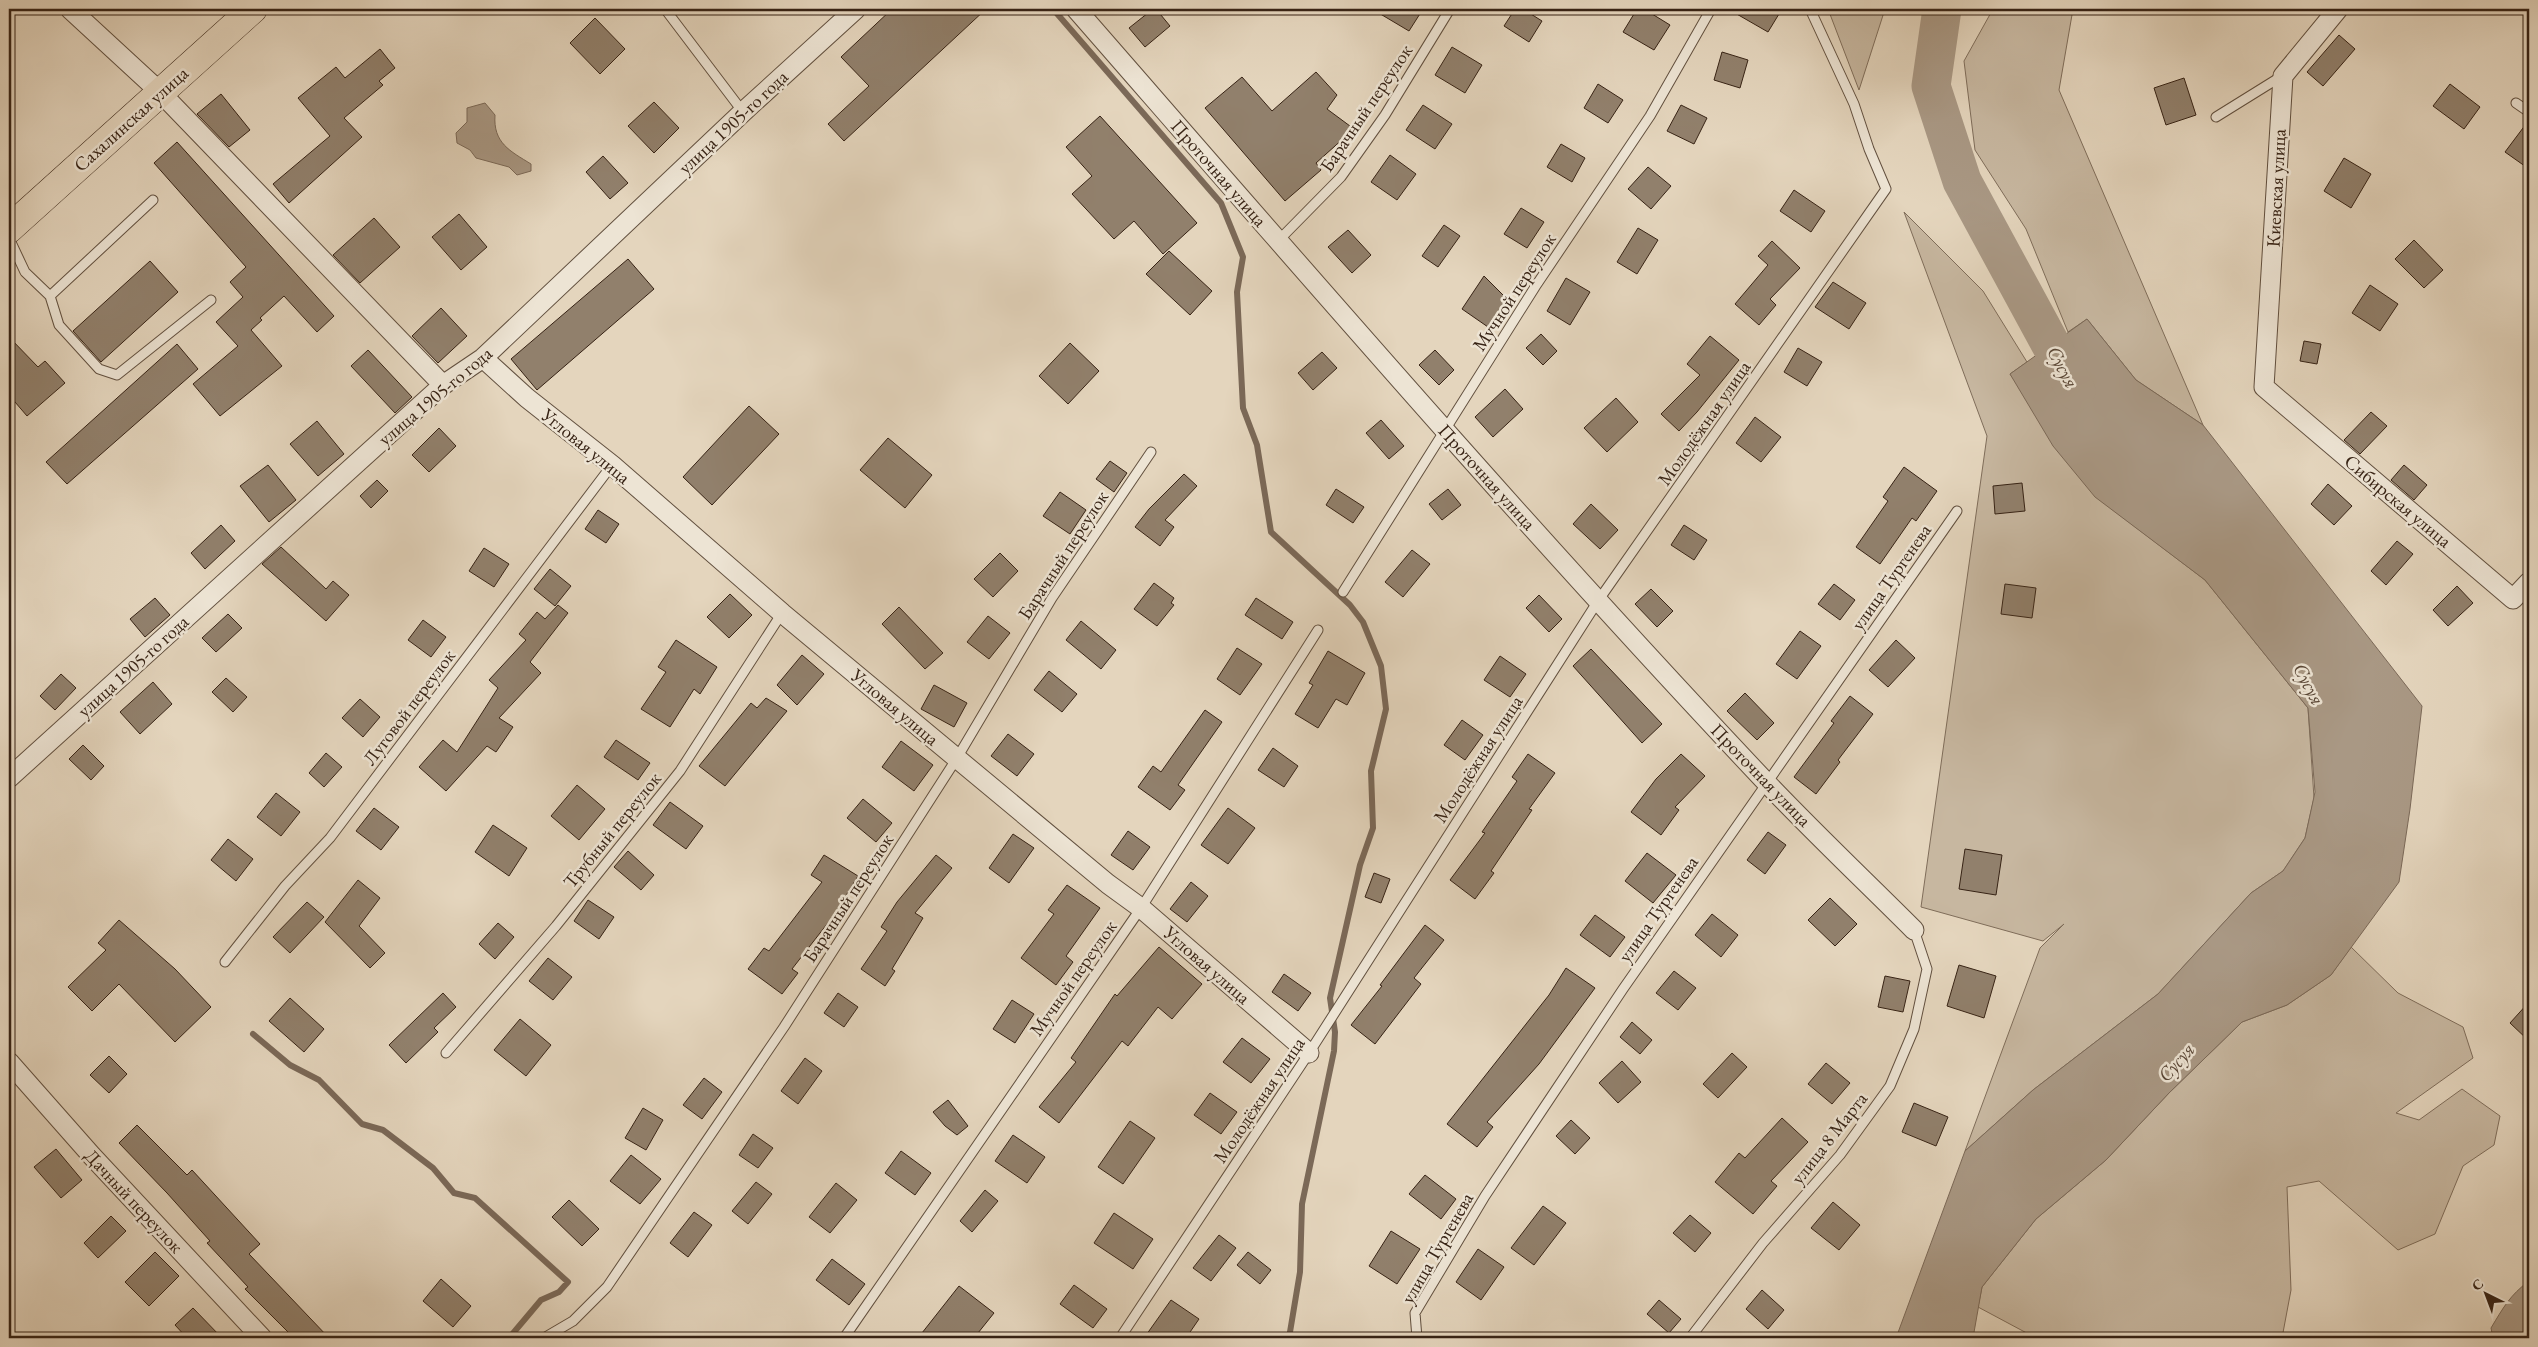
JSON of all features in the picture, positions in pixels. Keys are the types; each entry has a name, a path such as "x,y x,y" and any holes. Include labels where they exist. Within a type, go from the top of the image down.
{"main road":[{"name":"Сахалинская улица","path":"9,229 253,9"}],"street":[{"path":"70,9 160,92 443,385"},
{"name":"улица 1905-го года","path":"9,778 443,385 483,358 743,112 856,9"},
{"name":"Проточная улица","path":"1076,9 1444,429 1598,601 1766,782 1914,930"},
{"path":"2283,76 2338,9"},
{"name":"Киевская улица","path":"2264,387 2283,76"},
{"name":"Угловая улица","path":"483,358 527,398 612,465 782,613 1108,884 1141,908 1310,1053"},
{"name":"Сибирская улица","path":"2264,387 2513,599 2529,582"},
{"name":"Дачный переулок","path":"9,1062 92,1156 262,1338"}],"lane":[{"path":"665,9 743,112"},
{"name":"Барачный переулок","path":"1278,240 1341,177 1385,115 1450,9"},
{"name":"Мучной переулок","path":"1343,592 1444,429 1650,116 1711,9"},
{"name":"Молодёжная улица","path":"1120,1338 1310,1053 1598,601 1886,189 1869,149 1854,104 1810,9"},
{"path":"2216,117 2283,76"},
{"path":"2516,102 2529,112"},
{"path":"50,296 153,200"},
{"path":"9,238 25,272 50,296 59,325 99,369 117,375 212,300"},
{"name":"Барачный переулок","path":"544,1338 573,1321 607,1287 784,1027 957,758 1052,598 1151,452"},
{"name":"Луговой переулок","path":"225,962 286,886 330,838 612,465"},
{"name":"улица Тургенева","path":"1417,1338 1415,1313 1485,1196 1622,989 1957,511"},
{"name":"Трубный переулок","path":"446,1053 556,926 680,771 782,613"},
{"name":"Мучной переулок","path":"844,1338 1141,908 1318,630"},
{"name":"улица 8 Марта","path":"1690,1338 1763,1244 1840,1155 1890,1086 1914,1029 1927,969 1914,930"}],"shaded area":[{"path":"1828,9 1885,9 1859,90"},
{"path":"1993,9 2073,9 2059,90 2203,425 2136,380 2087,319 2068,332 2026,229 1975,150 1964,61"},
{"path":"1904,212 1983,291 2027,362 2010,374 2096,497 2205,580 2308,708 2314,798 2305,838 2283,871 2251,893 2158,994 2033,1090 1965,1151 2040,948 2064,924 2043,941 1921,907 1987,436"},
{"path":"2351,947 2398,993 2463,1027 2473,1058 2396,1113 2419,1120 2462,1089 2500,1116 2494,1145 2463,1166 2435,1234 2398,1250 2319,1181 2287,1187 2291,1290 2282,1338 2036,1338 1978,1307 1982,1287 2036,1219 2106,1160 2169,1093 2242,1022 2287,1005 2331,975"}],"water":[{"path":"485,103 495,115 497,133 504,145 531,164 531,171 517,175 509,167 476,158 470,150 457,143 456,133 467,122 467,108"},
{"path":"2087,319 2136,380 2203,425 2422,706 2399,882 2331,975 2287,1005 2242,1022 2169,1093 2106,1160 2036,1219 1982,1287 1973,1338 1896,1338 1965,1151 2033,1090 2158,994 2251,893 2283,871 2305,838 2315,792 2308,708 2205,580 2095,497 2053,446 2010,374"},
{"path":"2529,1281 2529,1338 2493,1338 2491,1328 2499,1314 2507,1302"}],"building":[{"path":"892,9 986,9 844,141 828,124 869,86 841,57"},
{"path":"1153,9 1156,9 1170,26 1145,47 1129,28"},
{"path":"1372,9 1423,9 1409,31"},
{"path":"1515,9 1523,9 1542,21 1529,42 1504,26"},
{"path":"1637,9 1644,9 1670,25 1654,50 1623,32"},
{"path":"1728,9 1782,9 1768,32"},
{"path":"595,18 625,49 600,74 570,43"},
{"path":"2339,35 2355,49 2323,86 2307,72"},
{"path":"1452,47 1482,65 1465,93 1435,75"},
{"path":"380,49 395,68 379,81 383,85 344,118 362,137 289,203 273,184 330,136 298,98 336,67 345,78"},
{"path":"1722,52 1748,60 1740,88 1714,80"},
{"path":"1316,72 1337,95 1327,109 1354,129 1316,163 1321,170 1285,201 1205,108 1242,77 1272,111"},
{"path":"2184,78 2196,115 2166,125 2154,88"},
{"path":"1598,84 1623,100 1608,123 1584,108"},
{"path":"2450,84 2480,107 2464,129 2433,106"},
{"path":"221,94 250,130 229,147 197,114"},
{"path":"654,102 679,128 654,153 628,126"},
{"path":"1423,105 1452,124 1435,149 1406,130"},
{"path":"1681,105 1707,118 1694,144 1667,131"},
{"path":"1100,116 1197,223 1163,254 1134,221 1114,239 1072,194 1092,176 1066,147"},
{"path":"2529,120 2529,169 2505,152"},
{"path":"177,142 334,316 317,332 284,296 260,318 262,320 251,330 282,366 220,416 193,384 238,346 216,322 243,297 230,282 246,267 154,163"},
{"path":"1561,144 1585,158 1572,182 1547,167"},
{"path":"1390,155 1416,174 1397,200 1371,182"},
{"path":"603,156 628,183 610,199 586,172"},
{"path":"2344,158 2371,174 2351,208 2324,191"},
{"path":"1648,167 1671,186 1651,209 1628,189"},
{"path":"1794,190 1825,211 1811,232 1780,211"},
{"path":"1521,208 1544,222 1527,248 1504,234"},
{"path":"459,214 487,247 461,270 432,237"},
{"path":"374,218 400,247 360,283 333,255"},
{"path":"1444,225 1460,236 1438,267 1422,256"},
{"path":"1638,228 1658,240 1637,274 1617,262"},
{"path":"1348,230 1371,255 1352,273 1328,247"},
{"path":"2414,240 2443,270 2424,288 2395,259"},
{"path":"1772,241 1800,268 1770,299 1776,305 1759,325 1735,304 1768,265 1758,256"},
{"path":"1169,251 1212,291 1190,315 1146,274"},
{"path":"628,259 654,289 537,390 511,359"},
{"path":"150,261 178,292 101,362 73,331"},
{"path":"1484,276 1507,299 1488,327 1462,309"},
{"path":"1566,278 1590,292 1570,325 1547,311"},
{"path":"1833,282 1866,303 1849,329 1815,307"},
{"path":"2370,285 2398,304 2380,331 2352,313"},
{"path":"441,308 467,336 438,363 412,336"},
{"path":"1541,334 1557,351 1543,365 1526,348"},
{"path":"1710,336 1739,360 1679,431 1661,414 1700,375 1687,364"},
{"path":"9,337 38,367 45,361 65,383 27,416 9,395"},
{"path":"2304,341 2321,344 2317,364 2300,361"},
{"path":"1070,343 1099,371 1068,404 1039,376"},
{"path":"177,344 198,369 67,484 46,462"},
{"path":"1798,348 1822,362 1807,386 1784,372"},
{"path":"368,350 412,397 395,413 351,366"},
{"path":"1435,350 1454,370 1439,385 1419,365"},
{"path":"1322,352 1337,368 1313,390 1298,373"},
{"path":"1505,389 1523,409 1493,437 1475,417"},
{"path":"1616,398 1638,422 1607,452 1584,428"},
{"path":"749,406 779,434 712,505 683,477"},
{"path":"2371,412 2387,426 2360,454 2344,440"},
{"path":"1755,417 1781,437 1761,462 1736,443"},
{"path":"1381,420 1404,446 1389,459 1366,433"},
{"path":"317,421 344,454 318,476 290,444"},
{"path":"439,428 456,446 429,472 412,455"},
{"path":"888,438 932,475 905,508 860,470"},
{"path":"1110,461 1127,473 1114,492 1096,479"},
{"path":"268,465 296,500 269,522 240,486"},
{"path":"2404,465 2427,485 2414,500 2391,480"},
{"path":"1904,467 1937,491 1916,521 1912,518 1880,564 1856,547 1888,501 1883,497"},
{"path":"1184,474 1197,486 1165,520 1174,527 1160,546 1135,527 1149,509"},
{"path":"377,480 388,491 371,508 360,496"},
{"path":"2022,483 2025,511 1995,514 1993,486"},
{"path":"2328,484 2352,506 2334,525 2311,504"},
{"path":"1336,489 1364,507 1353,523 1326,505"},
{"path":"1448,489 1461,505 1442,520 1429,504"},
{"path":"1060,492 1086,510 1070,534 1043,516"},
{"path":"1591,504 1618,530 1600,549 1573,524"},
{"path":"598,510 619,524 606,543 585,529"},
{"path":"221,525 235,541 205,569 191,553"},
{"path":"1684,525 1707,540 1694,560 1671,545"},
{"path":"2397,541 2413,554 2386,585 2371,571"},
{"path":"281,547 326,589 333,581 349,595 326,621 262,564"},
{"path":"484,548 509,564 494,587 469,571"},
{"path":"1412,550 1430,564 1403,597 1385,582"},
{"path":"1000,553 1018,571 993,597 974,579"},
{"path":"550,569 571,586 555,606 534,589"},
{"path":"1154,583 1174,598 1171,603 1174,605 1157,626 1134,609"},
{"path":"1834,584 1855,600 1840,620 1818,604"},
{"path":"2005,584 2036,588 2032,618 2001,614"},
{"path":"2457,586 2473,603 2448,626 2433,610"},
{"path":"1651,589 1673,611 1657,627 1635,604"},
{"path":"730,594 752,615 729,638 707,617"},
{"path":"1539,595 1562,619 1549,632 1526,608"},
{"path":"155,598 170,615 145,637 130,619"},
{"path":"1256,598 1293,622 1282,639 1245,615"},
{"path":"558,605 568,613 530,662 541,673 499,718 513,727 496,752 487,746 446,791 419,767 443,740 457,752 498,688 489,680 526,640 519,634 537,612 545,619"},
{"path":"899,607 943,653 925,669 882,624"},
{"path":"228,614 242,628 216,652 202,638"},
{"path":"988,616 1010,633 989,659 967,642"},
{"path":"423,620 446,637 431,657 408,640"},
{"path":"1081,621 1116,650 1101,669 1066,640"},
{"path":"1800,631 1821,646 1797,679 1776,664"},
{"path":"676,640 717,667 700,694 694,689 670,727 641,709 666,672 658,667"},
{"path":"1896,640 1915,658 1888,687 1869,670"},
{"path":"1237,648 1262,664 1240,695 1217,679"},
{"path":"1591,649 1662,724 1642,743 1573,666"},
{"path":"1328,651 1365,673 1347,705 1336,699 1318,728 1295,714 1313,685 1309,683"},
{"path":"802,655 824,674 797,705 777,685"},
{"path":"1500,656 1526,674 1510,697 1484,680"},
{"path":"1049,671 1077,694 1062,712 1034,690"},
{"path":"61,674 76,688 55,710 40,696"},
{"path":"226,678 247,697 233,712 212,692"},
{"path":"153,682 172,704 140,734 120,712"},
{"path":"934,685 967,703 954,727 921,709"},
{"path":"1745,693 1774,723 1757,740 1727,711"},
{"path":"1850,696 1873,714 1838,760 1840,762 1816,794 1794,777 1834,723 1831,721"},
{"path":"766,698 787,711 725,786 699,766 751,703 757,708"},
{"path":"360,699 380,717 363,737 342,718"},
{"path":"1205,710 1222,722 1178,785 1185,790 1170,810 1138,787 1153,766 1161,772"},
{"path":"1462,720 1483,735 1465,760 1444,745"},
{"path":"1008,734 1034,754 1017,776 991,756"},
{"path":"616,740 650,763 638,780 604,757"},
{"path":"901,741 933,765 914,791 882,767"},
{"path":"83,745 104,766 91,780 69,759"},
{"path":"1273,748 1298,766 1284,787 1258,770"},
{"path":"326,753 342,767 324,787 309,773"},
{"path":"1528,754 1555,773 1529,809 1532,810 1491,871 1494,873 1475,899 1450,880 1485,833 1482,832 1517,781 1512,777"},
{"path":"1681,754 1705,776 1675,807 1679,810 1661,835 1631,812 1656,779"},
{"path":"577,785 605,809 579,840 551,816"},
{"path":"276,793 300,812 281,836 257,817"},
{"path":"863,799 892,823 876,842 847,818"},
{"path":"670,802 703,826 686,849 653,825"},
{"path":"374,808 399,827 381,850 356,831"},
{"path":"1228,808 1255,828 1228,864 1201,845"},
{"path":"493,825 527,848 509,876 475,852"},
{"path":"1128,831 1150,847 1133,870 1111,855"},
{"path":"1768,832 1786,845 1765,874 1747,860"},
{"path":"1013,834 1034,848 1009,883 989,868"},
{"path":"228,839 253,859 236,881 211,860"},
{"path":"1965,849 2002,855 1996,895 1959,889"},
{"path":"628,851 654,875 641,890 614,867"},
{"path":"1647,853 1676,875 1653,903 1625,881"},
{"path":"824,855 858,876 834,915 792,969 798,973 782,994 748,969 764,948 769,951 822,882 811,875"},
{"path":"936,855 952,868 915,913 923,918 892,969 895,971 885,986 861,969 887,931 881,927 897,902"},
{"path":"1374,873 1390,879 1381,903 1365,897"},
{"path":"358,880 380,898 359,926 385,953 370,968 325,922"},
{"path":"1191,882 1208,896 1187,922 1170,909"},
{"path":"1067,885 1100,908 1066,956 1073,962 1056,985 1021,958 1054,914 1048,910"},
{"path":"1830,898 1857,924 1835,946 1808,920"},
{"path":"588,900 614,917 599,939 574,921"},
{"path":"307,902 324,917 290,953 273,937"},
{"path":"1712,914 1738,935 1721,957 1695,935"},
{"path":"1595,915 1625,937 1610,957 1580,935"},
{"path":"119,920 175,969 211,1007 175,1042 119,984 92,1011 68,987 106,950 98,943"},
{"path":"498,923 514,937 495,959 479,944"},
{"path":"1425,925 1444,940 1414,978 1421,984 1375,1044 1351,1025 1382,986 1380,985"},
{"path":"1159,947 1202,984 1172,1019 1158,1007 1128,1046 1122,1041 1059,1123 1039,1107 1076,1062 1071,1058 1115,994 1117,996"},
{"path":"548,958 572,977 553,1000 529,981"},
{"path":"1959,965 1996,976 1984,1018 1947,1006"},
{"path":"1566,968 1595,988 1539,1064 1487,1122 1493,1127 1477,1147 1447,1124 1549,995"},
{"path":"1674,971 1696,988 1678,1010 1656,993"},
{"path":"1284,974 1311,993 1298,1011 1272,992"},
{"path":"1885,976 1910,981 1903,1012 1878,1007"},
{"path":"443,993 456,1007 434,1028 438,1032 406,1063 389,1045"},
{"path":"838,993 858,1007 844,1027 824,1013"},
{"path":"290,998 324,1029 304,1052 269,1021"},
{"path":"1012,1000 1034,1014 1015,1043 993,1029"},
{"path":"2529,1002 2529,1041 2510,1023"},
{"path":"520,1019 551,1045 526,1076 494,1050"},
{"path":"1632,1022 1652,1040 1640,1054 1620,1037"},
{"path":"1242,1038 1270,1059 1251,1083 1223,1062"},
{"path":"1732,1053 1747,1067 1718,1098 1703,1084"},
{"path":"109,1056 127,1074 109,1093 90,1075"},
{"path":"805,1058 822,1071 798,1104 781,1091"},
{"path":"1622,1061 1641,1082 1618,1103 1599,1083"},
{"path":"1826,1063 1850,1083 1832,1104 1808,1084"},
{"path":"704,1078 722,1092 702,1119 683,1105"},
{"path":"1210,1093 1237,1112 1221,1134 1194,1115"},
{"path":"948,1100 968,1126 957,1135 945,1126 933,1112"},
{"path":"1914,1103 1948,1117 1936,1146 1902,1132"},
{"path":"643,1108 663,1120 646,1150 625,1138"},
{"path":"1782,1118 1808,1142 1771,1181 1777,1186 1753,1214 1715,1182 1739,1153 1745,1158"},
{"path":"1571,1120 1590,1138 1575,1154 1556,1136"},
{"path":"1130,1121 1155,1138 1123,1184 1098,1167"},
{"path":"137,1125 187,1175 192,1170 260,1244 249,1254 329,1338 294,1338 245,1289 248,1287 207,1243 210,1241 119,1143"},
{"path":"753,1134 773,1148 758,1168 739,1155"},
{"path":"1013,1135 1045,1157 1027,1183 995,1161"},
{"path":"56,1149 82,1180 61,1198 34,1167"},
{"path":"901,1151 931,1173 915,1195 885,1173"},
{"path":"631,1155 661,1179 640,1204 610,1181"},
{"path":"1425,1175 1456,1199 1441,1219 1409,1194"},
{"path":"756,1182 772,1194 748,1224 732,1211"},
{"path":"836,1183 857,1200 830,1233 809,1217"},
{"path":"985,1190 998,1201 972,1232 960,1221"},
{"path":"569,1200 599,1229 582,1246 552,1217"},
{"path":"1833,1202 1860,1225 1839,1250 1811,1228"},
{"path":"1543,1206 1566,1223 1534,1265 1511,1248"},
{"path":"694,1212 712,1225 688,1257 670,1243"},
{"path":"1114,1213 1153,1239 1133,1269 1094,1243"},
{"path":"1690,1215 1711,1233 1695,1252 1673,1233"},
{"path":"111,1216 126,1231 98,1258 84,1243"},
{"path":"1391,1231 1420,1249 1397,1284 1369,1266"},
{"path":"1219,1235 1236,1248 1211,1281 1193,1268"},
{"path":"1478,1249 1504,1267 1481,1300 1456,1282"},
{"path":"155,1252 179,1276 149,1306 125,1282"},
{"path":"1248,1252 1271,1270 1260,1284 1237,1265"},
{"path":"832,1259 865,1284 849,1305 816,1280"},
{"path":"441,1279 471,1306 453,1327 423,1301"},
{"path":"1074,1285 1107,1309 1093,1328 1060,1304"},
{"path":"959,1286 994,1313 974,1338 918,1338"},
{"path":"1762,1290 1784,1310 1768,1329 1746,1309"},
{"path":"1171,1300 1199,1319 1186,1338 1144,1338"},
{"path":"1659,1300 1681,1319 1669,1333 1647,1314"},
{"path":"193,1308 222,1338 187,1338 175,1325"}],"waterway":[{"path":"1053,9 1221,203 1243,257 1237,292 1243,408 1257,445 1271,532 1350,605 1363,622 1381,666 1386,709 1371,771 1373,828 1360,865 1330,998 1335,1032 1334,1051 1302,1204 1300,1272 1289,1338"},
{"name":"Сусуя","path":"1942,9 1931,86 1962,181 2076,391"},
{"path":"253,1034 290,1065 319,1080 362,1124 383,1130 433,1168 454,1193 475,1198 568,1282 559,1292 541,1300 509,1338"}]}
